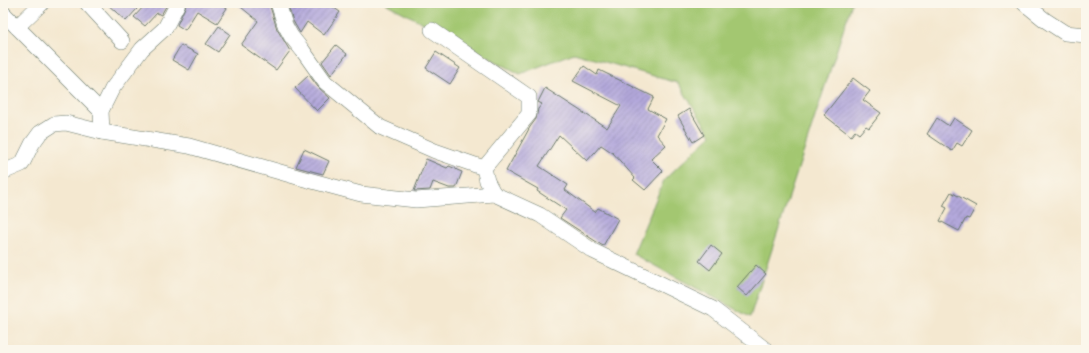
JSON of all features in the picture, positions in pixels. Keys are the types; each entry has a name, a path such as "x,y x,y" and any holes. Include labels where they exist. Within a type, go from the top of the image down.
{"street":[{"path":"17,27 42,3"},
{"path":"87,3 122,40"},
{"path":"102,132 102,111 112,90 142,49 165,28 178,3"},
{"path":"278,3 290,36 303,51 325,82 380,127 435,151 484,168"},
{"path":"1024,3 1045,20 1065,33 1086,36"},
{"path":"3,13 102,111"},
{"path":"432,30 529,97 529,114 484,168"},
{"path":"3,172 22,164 32,144 40,133 54,124 66,123 102,132 189,146 361,194 416,200 494,194 540,215 593,251 713,308 766,350"},
{"path":"484,168 487,181 494,194"}],"green space":[{"path":"385,3 852,3 750,317 633,254 664,180 711,135 678,83 574,53 520,74"}],"building":[{"path":"106,3 131,3 137,9 126,21"},
{"path":"142,3 168,3 161,15 157,13 145,26 134,17 145,5"},
{"path":"187,3 220,3 227,8 217,23 197,11 185,30 177,25"},
{"path":"236,3 269,3 277,29 290,51 276,70 241,45 258,21"},
{"path":"287,3 327,3 340,12 324,35 307,22 300,33 293,21"},
{"path":"219,26 230,34 218,52 206,44"},
{"path":"181,45 198,54 189,70 172,60"},
{"path":"336,45 347,54 331,75 322,62"},
{"path":"436,52 460,68 450,84 426,68"},
{"path":"584,66 597,75 599,70 654,97 648,109 666,119 657,135 666,145 651,159 663,171 645,190 633,180 635,178 613,153 601,145 587,161 559,135 539,166 568,185 565,190 595,212 598,208 618,219 603,246 560,218 566,210 537,191 538,189 506,171 536,119 538,109 542,104 538,102 545,88 607,128 621,106 573,81"},
{"path":"309,75 318,87 330,98 317,111 295,88"},
{"path":"853,78 870,91 863,100 881,113 869,128 866,126 859,134 855,131 851,136 824,115"},
{"path":"689,109 704,135 693,142 678,116"},
{"path":"937,118 949,126 954,118 972,130 962,146 957,143 952,151 927,134"},
{"path":"304,149 329,161 323,174 296,167"},
{"path":"426,159 447,168 449,166 462,172 456,188 449,188 433,182 430,190 414,191"},
{"path":"951,192 976,206 969,219 966,218 959,231 940,221 947,208 943,206"},
{"path":"711,245 722,254 710,270 699,261"},
{"path":"756,265 766,274 747,296 737,287"}]}
